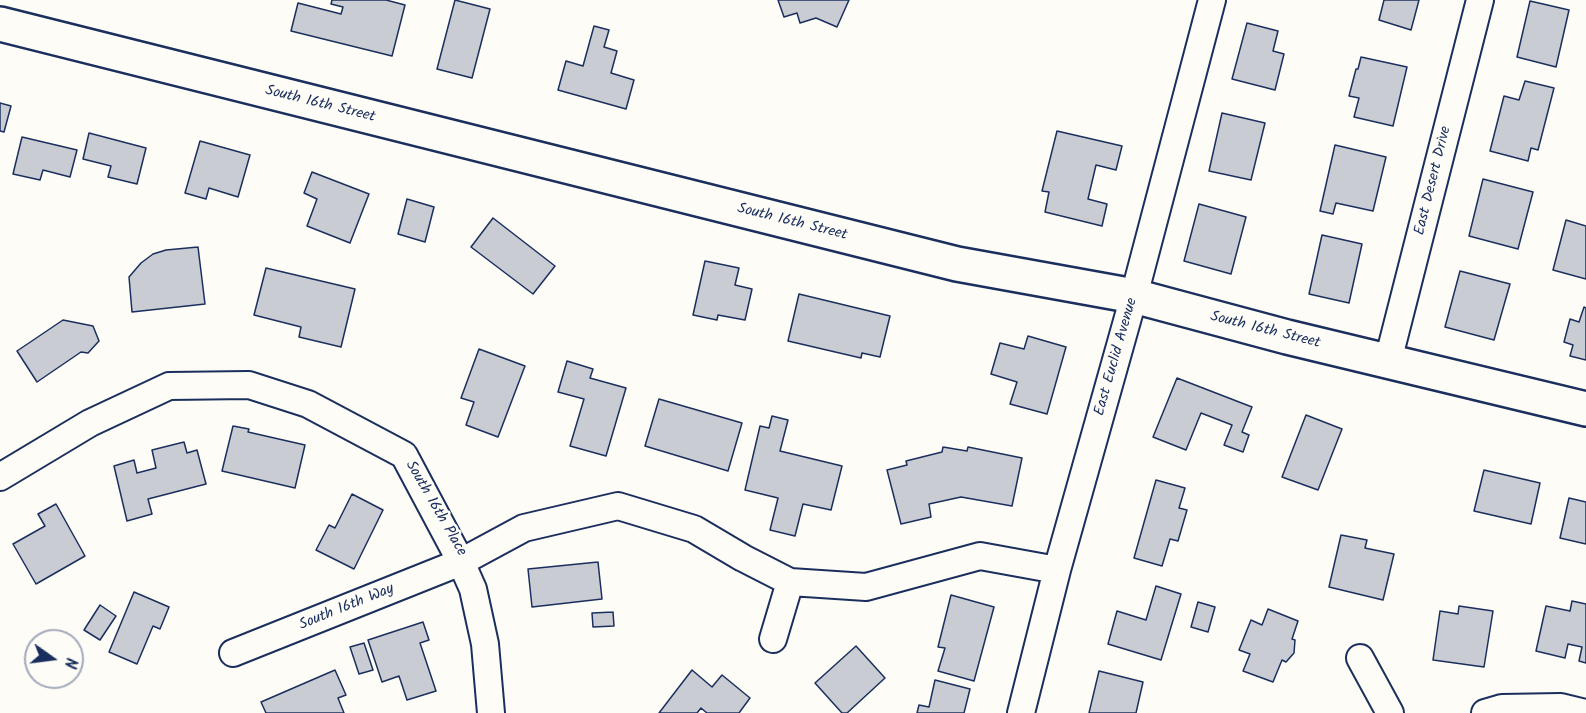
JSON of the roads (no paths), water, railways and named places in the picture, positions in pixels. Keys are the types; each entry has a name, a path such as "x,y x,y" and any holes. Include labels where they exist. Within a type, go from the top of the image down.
{"main road":[{"name":"South 16th Street","path":"0,24 957,264 1134,296 1586,409"}],"street":[{"name":"East Euclid Avenue","path":"1021,713 1057,570 1134,296 1212,0"},
{"name":"East Desert Drive","path":"1388,361 1480,0"},
{"name":"South 16th Place","path":"0,477 90,423 169,386 249,385 308,405 404,455 461,562 524,528 618,506 694,529 790,582 866,587 980,556 1057,570"},
{"name":"South 16th Way","path":"233,653 461,562"},
{"path":"461,562 472,589 485,644 491,713"},
{"path":"773,639 790,582"},
{"path":"1360,658 1390,713"},
{"path":"1485,713 1502,708 1561,707 1585,713"}]}
